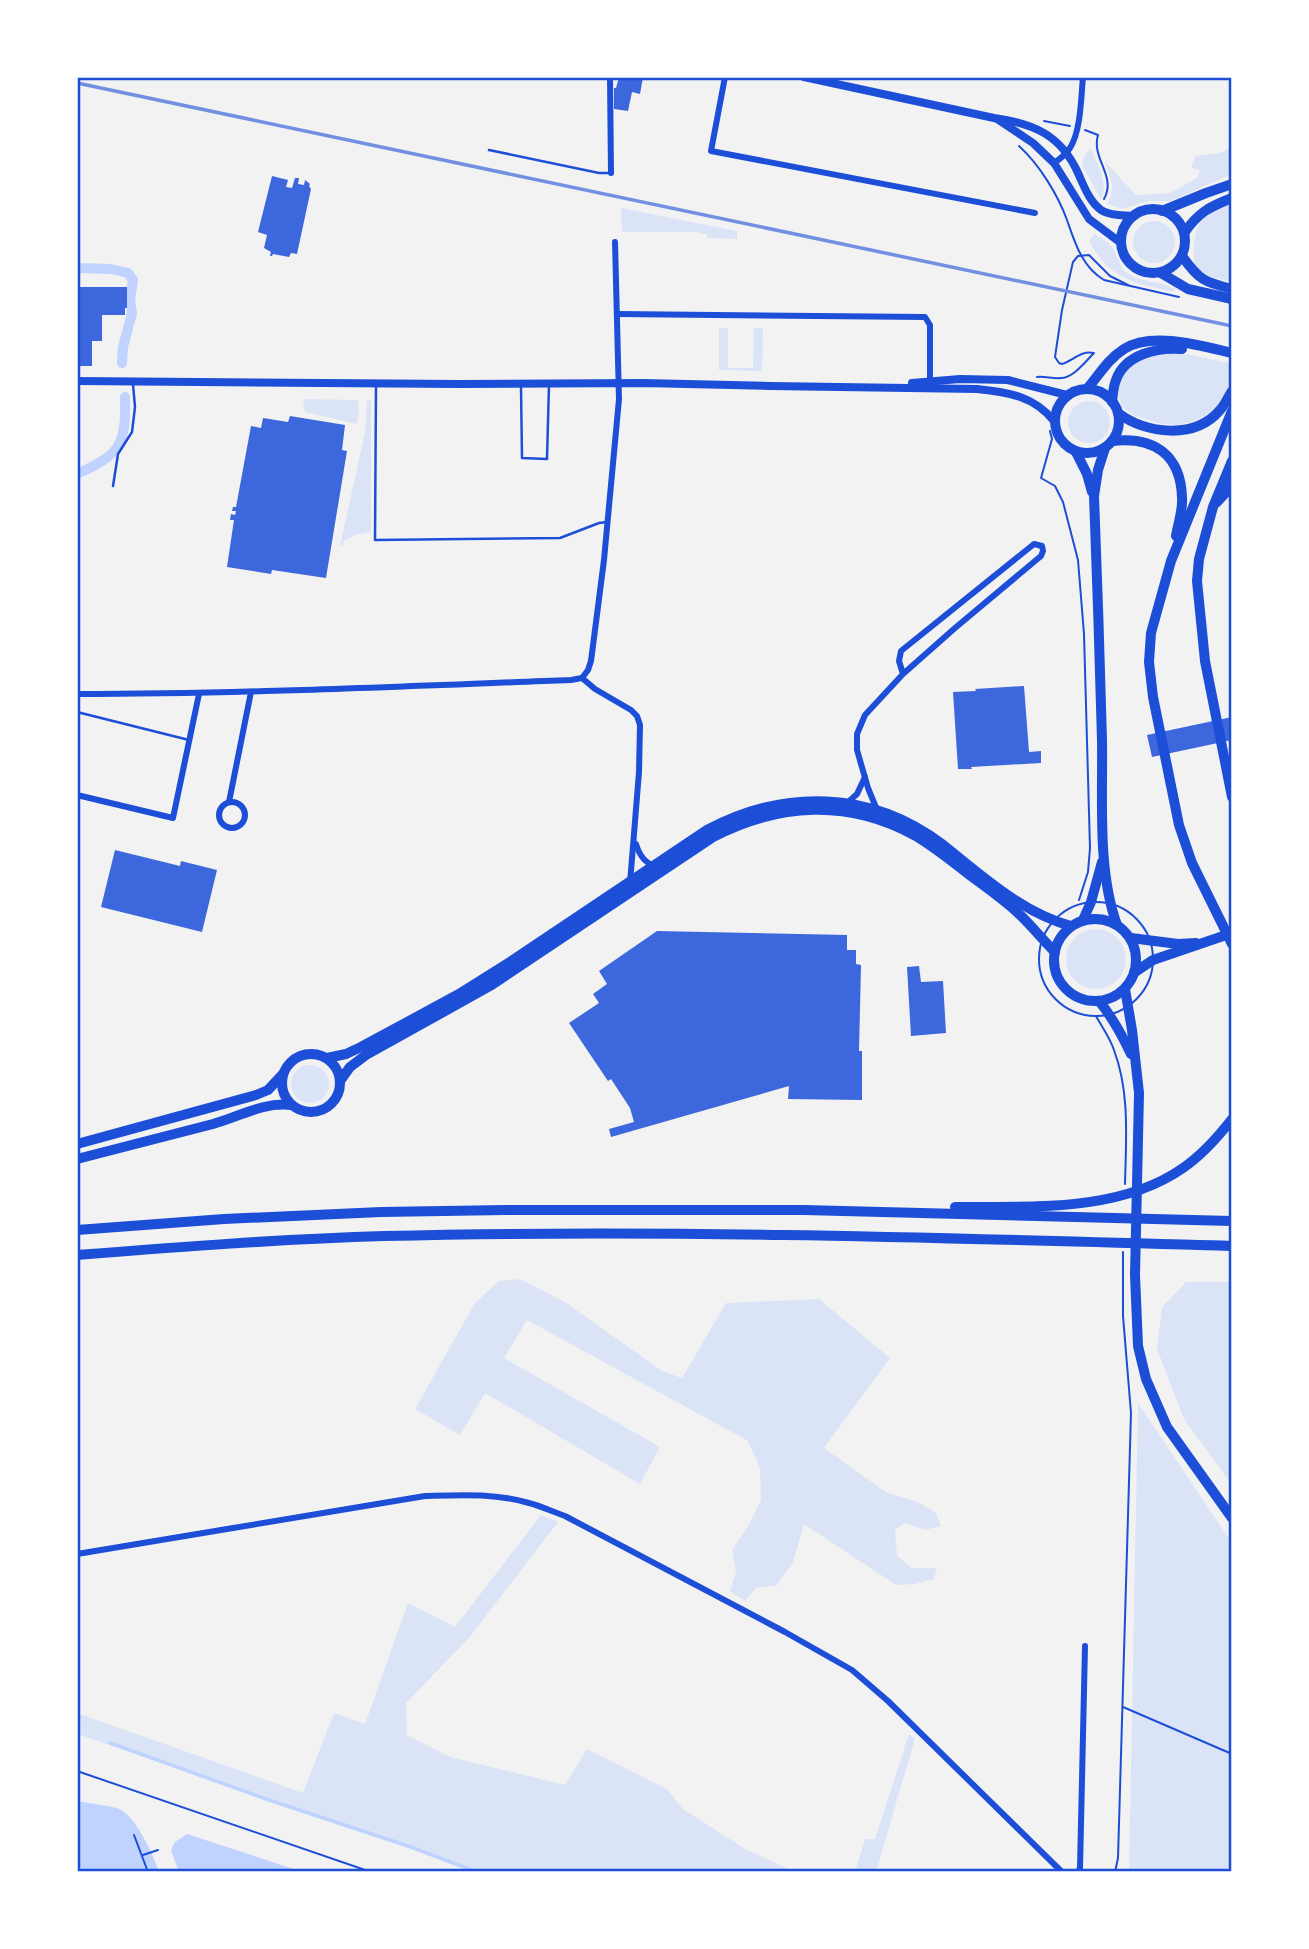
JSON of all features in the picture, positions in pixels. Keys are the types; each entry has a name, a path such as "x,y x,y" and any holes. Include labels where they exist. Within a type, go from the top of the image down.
{"highway":[{"path":"1171,561 1232,411"},
{"path":"1109,444 1131,439 1154,445 1165,453 1174,465 1180,480 1183,500 1171,561 1151,633 1149,662 1153,697 1179,825 1192,863 1232,944"},
{"path":"1232,461 1213,507 1199,559 1198,581 1202,642 1232,797"},
{"path":"1213,507 1232,486"},
{"path":"77,1230 224,1219 381,1212 804,1210 1080,1205 1148,1187 1171,1176 1194,1160 1232,1119"},
{"path":"804,1210 1232,1221"},
{"path":"77,1255 381,1236 507,1234 824,1236 1232,1247"}],"main road":[{"path":"804,77 1019,121 1033,127 1066,153 1091,200 1104,212 1133,216 1147,210 1162,211 1176,219 1184,233 1182,256 1176,264 1161,273"},
{"path":"994,118 1033,144 1054,163 1089,219 1121,243"},
{"path":"1162,211 1232,184"},
{"path":"1184,233 1201,212 1232,198"},
{"path":"1133,216 1122,233 1121,243 1123,253 1134,267 1142,272 1161,273 1188,289 1232,299"},
{"path":"1182,256 1200,279 1232,289"},
{"path":"1087,389 1108,362 1123,349 1138,343 1177,342 1232,353"},
{"path":"1112,402 1115,381 1121,370 1140,355 1180,348 1232,359"},
{"path":"874,387 960,379 1008,380 1067,395"},
{"path":"77,381 619,383 977,389 1029,399 1039,406 1063,443 1076,452 1096,452 1109,444"},
{"path":"1051,424 1060,403 1067,395 1087,389 1101,392 1125,419 1166,431 1181,431 1203,424 1220,411 1232,391"},
{"path":"1117,925 1101,919 1083,920 1071,926 1058,942 1055,971 1060,982 1078,998 1099,1001 1113,998 1131,981 1137,960 1130,938 1117,925 1109,904 1104,855 1094,496 1098,470 1117,432 1118,413"},
{"path":"1076,452 1094,496"},
{"path":"77,1144 257,1095 268,1090 287,1066 302,1055 327,1058 361,1047 510,962 706,830 761,808 803,802 846,804 903,819 1021,903 1054,921 1071,926"},
{"path":"340,1082 351,1067 366,1055 490,986 713,837 763,816 803,809 825,810 860,814 891,825 927,843 963,869 1017,912 1055,951"},
{"path":"1083,920 1104,855"},
{"path":"1135,972 1153,960 1232,933"},
{"path":"1130,938 1178,944 1207,942"},
{"path":"1125,989 1139,1093 1135,1275 1138,1346 1146,1379 1167,1427 1232,1518"},
{"path":"1099,1001 1122,1034 1136,1066"},
{"path":"77,1158 217,1123 273,1104 290,1105 310,1113 324,1110 335,1100 340,1082 338,1072 327,1058"},
{"path":"283,1074 282,1091 290,1105"}],"street":[{"path":"610,77 611,173"},
{"path":"725,77 711,151 1035,213"},
{"path":"1054,163 1073,143 1083,77"},
{"path":"77,694 199,694 572,680 582,677 589,670 604,560 619,383 615,242"},
{"path":"617,314 925,317 930,325 930,382"},
{"path":"877,810 857,750 860,726 873,705 904,674 1041,556 1042,546 1034,544 901,651 899,660 904,674"},
{"path":"582,677 595,689 631,710 640,725 639,772 629,884"},
{"path":"229,802 241,805 245,812 244,820 234,827 222,823 219,815 222,806 229,802 251,692"},
{"path":"77,795 173,818 199,694"},
{"path":"846,804 856,794 865,777"},
{"path":"634,839 638,852 646,862 655,866"},
{"path":"77,1554 425,1496 469,1494 530,1503 577,1522 852,1670 1062,1872"},
{"path":"1078,1872 1086,1646"}],"lane":[{"path":"489,150 599,173 611,173"},
{"path":"113,486 118,454 132,432 135,407 132,381"},
{"path":"376,383 375,540 560,538 607,522"},
{"path":"521,383 522,458 547,459 549,383"},
{"path":"77,712 190,740"}],"path":[{"path":"1045,121 1098,135 1096,148 1107,177 1108,188 1106,197 1101,202"},
{"path":"1020,147 1035,163 1052,191 1075,245 1090,270 1104,280 1132,287 1110,276 1090,255 1084,254 1078,256 1073,262 1054,352 1056,360 1062,364 1084,353 1094,353 1065,379 1037,377 1034,387"},
{"path":"1051,424 1052,439 1041,478 1055,485 1072,531 1078,560 1084,634 1090,848 1078,905"},
{"path":"1091,902 1109,904 1134,916 1150,941 1153,960 1148,982 1136,1000 1110,1015 1083,1015 1071,1011 1048,991 1040,969 1039,957 1043,938 1054,921 1065,911 1091,902"},
{"path":"1096,1016 1113,1047 1122,1078 1127,1109 1125,1159"},
{"path":"1115,1872 1118,1858 1130,1413 1122,1275"},
{"path":"1122,1707 1232,1754"},
{"path":"77,1771 371,1872"},
{"path":"134,1835 148,1872"},
{"path":"142,1856 158,1850"}],"shaded area":[{"path":"1232,148 1232,174 1171,201 1149,201 1122,209 1107,204 1112,189 1105,162 1136,195 1170,193 1197,178 1200,171 1191,167 1196,156"},
{"path":"1091,149 1103,181 1101,199 1082,165 1085,154"},
{"path":"1232,204 1232,282 1200,271 1194,262 1194,241 1202,220 1214,211"},
{"path":"621,208 737,231 737,239 707,238 707,234 698,232 622,232"},
{"path":"1154,221 1169,227 1175,242 1169,257 1154,263 1139,257 1133,242 1139,227"},
{"path":"1095,234 1113,248 1127,273 1169,286 1175,289 1173,292 1146,286 1114,271 1105,264 1089,241"},
{"path":"719,328 728,328 728,368 753,368 754,328 763,328 762,371 719,370"},
{"path":"1187,354 1232,364 1230,380 1217,405 1195,421 1181,424 1151,421 1128,412 1119,396 1119,388 1125,374 1144,359"},
{"path":"303,399 358,400 357,424 305,412"},
{"path":"367,400 371,400 371,532 345,539 340,546 365,432"},
{"path":"1089,401 1104,407 1110,422 1104,437 1089,443 1074,437 1068,422 1074,407"},
{"path":"1090,929 1102,929 1121,942 1126,959 1124,971 1113,984 1102,989 1090,989 1071,976 1066,965 1066,953 1079,934"},
{"path":"310,1065 323,1071 329,1084 323,1097 310,1103 297,1097 291,1084 297,1071"},
{"path":"520,1279 565,1302 662,1371 682,1378 726,1303 819,1299 890,1358 824,1448 886,1492 920,1503 936,1513 941,1526 925,1530 905,1523 895,1530 897,1556 912,1568 937,1568 934,1579 896,1585 804,1524 793,1562 777,1585 756,1588 745,1601 730,1591 736,1572 732,1550 749,1525 761,1500 760,1468 748,1441 527,1320 504,1358 660,1447 640,1484 485,1393 460,1435 415,1409 475,1303 499,1281"},
{"path":"1186,1282 1232,1282 1232,1485 1184,1419 1157,1349 1162,1307"},
{"path":"1138,1403 1232,1543 1232,1862 1225,1872 1129,1872"},
{"path":"541,1515 558,1522 469,1638 406,1703 407,1735 450,1757 565,1785 587,1749 667,1789 683,1809 745,1849 795,1872 477,1872 411,1847 77,1734 77,1713 303,1793 334,1713 365,1724 408,1603 455,1627"},
{"path":"909,1734 915,1739 876,1872 855,1872 865,1839 875,1839"}],"water":[{"path":"77,1801 113,1807 127,1815 144,1838 159,1872 77,1872"},
{"path":"187,1834 303,1872 179,1872 171,1850 175,1842"}],"building":[{"path":"619,77 643,77 640,94 632,92 628,111 614,109 614,88"},
{"path":"272,176 288,180 286,187 292,188 295,178 299,178 298,184 304,185 305,180 310,184 297,254 291,253 289,257 273,254 270,256 271,252 264,248 267,235 258,232"},
{"path":"77,287 127,287 125,315 102,315 102,341 92,341 92,366 77,366"},
{"path":"290,416 345,425 342,450 347,451 326,578 227,567 234,520 230,520 231,514 235,515 236,511 232,511 233,507 236,507 251,426 261,428 263,418 288,422"},
{"path":"1024,686 1029,752 1041,751 1041,763 958,769 953,692"},
{"path":"1232,717 1232,740 1152,757 1147,735"},
{"path":"115,850 180,866 181,861 217,870 202,932 101,907"},
{"path":"657,931 847,935 847,950 856,950 856,964 861,965 859,1051 862,1051 862,1100 788,1099 789,1086 611,1137 609,1129 634,1122 630,1108 611,1079 608,1081 569,1023 599,1003 593,994 607,984 599,971"},
{"path":"919,966 921,982 943,981 946,1033 911,1036 907,967"}],"waterway":[{"path":"77,267 111,269 128,273 133,280 130,301 132,313 123,347 122,363"},
{"path":"77,474 112,454 118,446 124,426 125,397"},
{"path":"110,1743 477,1872"}],"railway":[{"path":"77,83 1232,326"}]}
